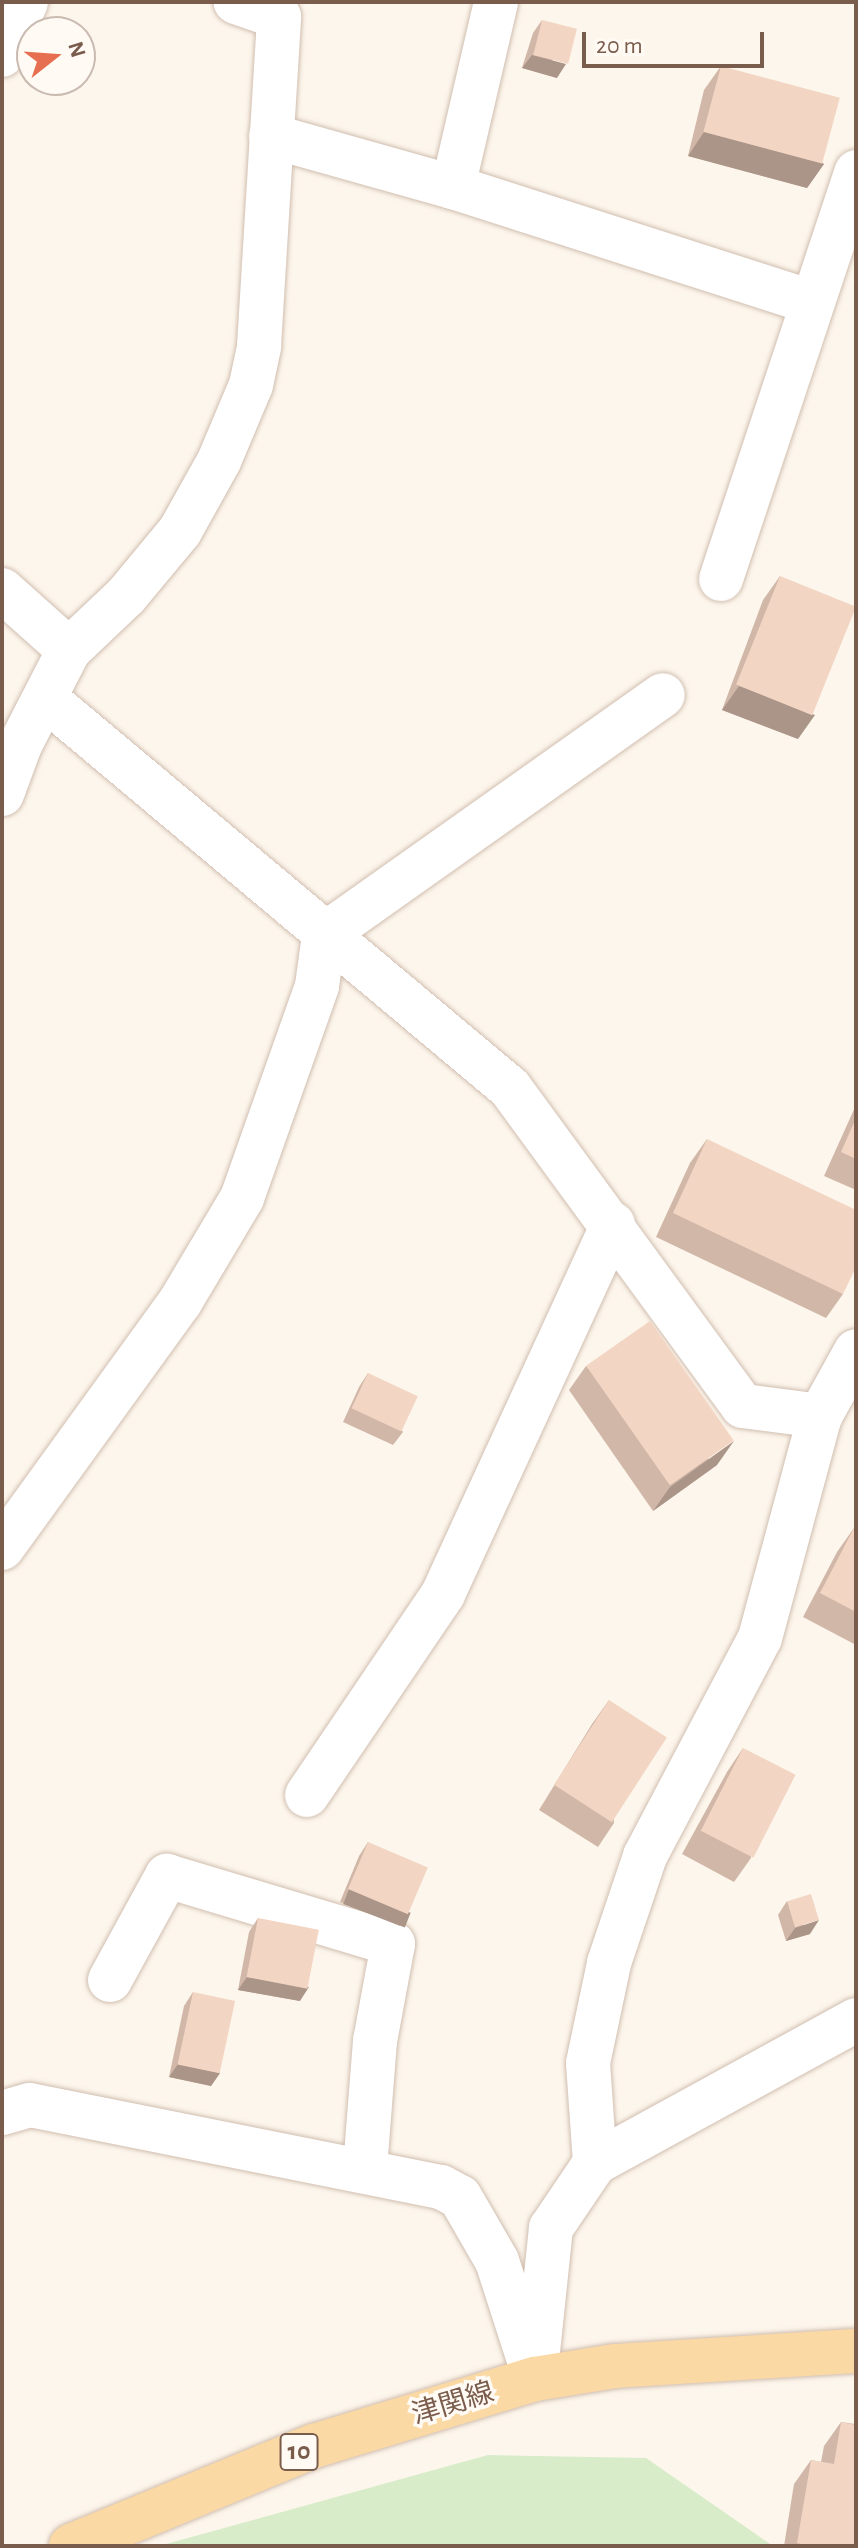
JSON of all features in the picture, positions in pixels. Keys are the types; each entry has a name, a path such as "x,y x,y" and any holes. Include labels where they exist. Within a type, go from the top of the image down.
{"main road":[{"name":"津関線","path":"71,2546 314,2446 535,2379 615,2366 856,2351"}],"street":[{"path":"2,55 26,2"},
{"path":"2,794 20,745 69,650 126,596 180,531 219,461 251,385 259,346 279,17 236,2"},
{"path":"453,187 496,2"},
{"path":"271,136 453,187 812,302"},
{"path":"721,579 856,172"},
{"path":"2,590 69,650"},
{"path":"2,1548 146,1352 242,1198 317,986 324,935 663,695"},
{"path":"46,699 510,1088 613,1224 743,1406 820,1416"},
{"path":"307,1795 463,1557 613,1224"},
{"path":"595,2163 588,2063 609,1963 645,1856 760,1638 820,1416 856,1351"},
{"path":"110,1980 167,1876 393,1944 375,2041 365,2169"},
{"path":"535,2379 551,2228 595,2163 856,2020"},
{"path":"2,2113 30,2105 365,2169 441,2187 460,2197 497,2261 535,2379"}],"green space":[{"path":"488,2455 646,2458 773,2546 159,2546"}],"building":[{"path":"542,20 577,29 568,64 533,55"},
{"path":"721,66 840,98 822,164 703,132"},
{"path":"780,576 856,607 812,715 736,684"},
{"path":"856,1118 856,1159 841,1152"},
{"path":"707,1139 856,1210 856,1267 843,1294 673,1213"},
{"path":"650,1321 734,1441 670,1485 586,1366"},
{"path":"368,1373 418,1396 401,1432 352,1408"},
{"path":"854,1528 856,1530 856,1612 820,1593"},
{"path":"609,1700 667,1738 612,1822 554,1785"},
{"path":"743,1748 796,1775 753,1858 701,1831"},
{"path":"368,1842 428,1867 408,1914 348,1889"},
{"path":"811,1894 819,1920 795,1927 787,1901"},
{"path":"258,1918 319,1930 307,1989 247,1977"},
{"path":"193,1992 235,2001 220,2073 178,2064"},
{"path":"841,2422 856,2425 856,2546 797,2543 811,2460 834,2464"}]}
